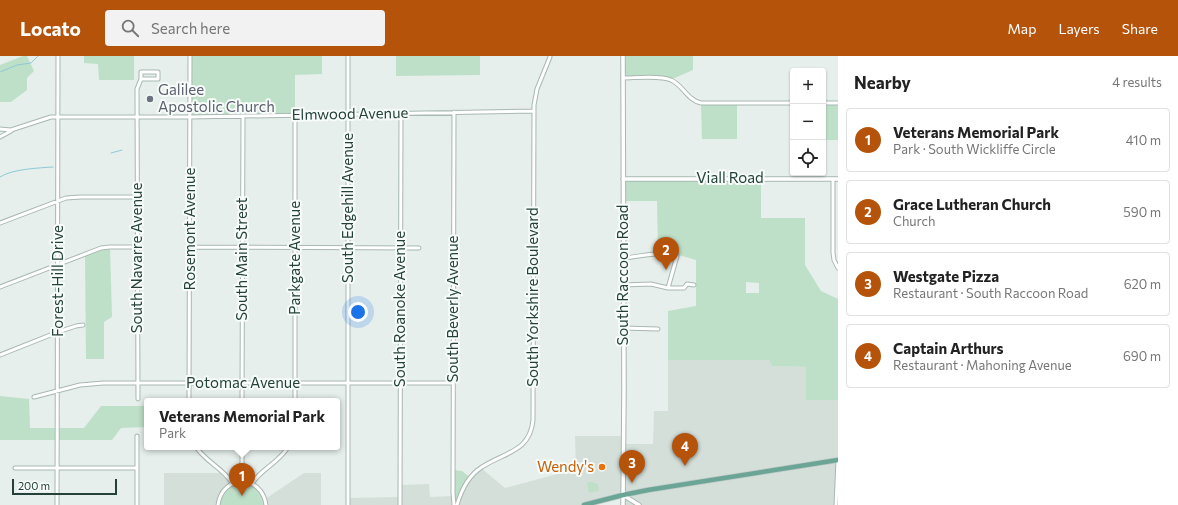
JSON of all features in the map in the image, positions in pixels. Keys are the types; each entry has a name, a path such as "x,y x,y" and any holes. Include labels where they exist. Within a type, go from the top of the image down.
{"main road":[{"path":"584,505 623,495 838,460"}],"street":[{"name":"Forest-Hill Drive","path":"57,505 58,56"},
{"name":"Rosemont Avenue","path":"189,398 190,56"},
{"name":"South Edgehill Avenue","path":"348,56 348,505"},
{"name":"South Raccoon Road","path":"623,56 623,505"},
{"name":"South Yorkshire Boulevard","path":"457,505 464,487 473,475 483,466 518,448 526,440 532,428 534,100 550,57"},
{"path":"141,72 158,72 158,79 141,79 141,72"},
{"path":"623,78 664,78 677,84 692,99 701,103 790,103"},
{"name":"South Navarre Avenue","path":"138,399 137,88 141,79"},
{"path":"826,103 838,103"},
{"name":"Elmwood Avenue","path":"0,129 11,130 58,117 295,116 534,111"},
{"name":"South Beverly Avenue","path":"454,112 454,505"},
{"name":"South Roanoke Avenue","path":"400,505 401,114"},
{"name":"South Main Street","path":"242,116 242,398"},
{"name":"Parkgate Avenue","path":"295,116 295,398"},
{"path":"0,137 11,130"},
{"name":"Viall Road","path":"623,179 836,179"},
{"path":"836,179 833,253 834,260 838,268"},
{"path":"0,223 66,198 137,197"},
{"path":"0,287 101,248 137,247"},
{"path":"190,247 419,248"},
{"path":"623,258 661,253 677,256 668,288"},
{"path":"623,285 650,284 668,288 684,288 687,284 694,285"},
{"path":"0,355 58,332 83,325"},
{"path":"623,328 658,329"},
{"name":"Potomac Avenue","path":"34,397 90,383 453,383"},
{"path":"137,436 137,505"},
{"path":"198,450 202,456 229,477 233,484"},
{"path":"242,450 242,481"},
{"path":"252,484 254,478 281,457 286,450"},
{"path":"836,505 838,460"},
{"path":"15,468 137,468"},
{"path":"218,505 221,494 233,484 242,481 252,484 262,493 266,505"},
{"path":"623,495 638,505"}],"shaded area":[{"path":"668,360 769,360 772,366 806,367 806,400 838,400 838,488 836,505 623,505 623,495 584,505 457,505 464,487 481,468 505,488 576,469 575,436 623,436 623,444 653,444 654,411 668,411"},
{"path":"164,473 223,473 233,484 218,505 164,505"},
{"path":"304,473 321,473 321,505 266,505 265,499"},
{"path":"429,484 430,497 453,496 454,505 348,505 348,498 400,497 400,485"}],"green space":[{"path":"23,56 27,56 34,71 27,78 27,90 11,102 0,102 0,65"},
{"path":"84,56 134,56 134,80 99,80 98,64 84,63"},
{"path":"190,56 322,56 322,74 295,75 295,116 190,117"},
{"path":"396,56 480,56 480,75 396,76"},
{"path":"623,56 693,56 693,70 670,80 666,78 623,78"},
{"path":"701,103 737,103 737,139 702,139"},
{"path":"826,103 838,103 838,140 826,140"},
{"path":"761,178 761,218 805,218 805,265 821,291 838,299 838,400 806,400 806,367 772,366 769,360 668,360 668,311 696,306 696,260 658,249 657,201 623,201 623,179","holes":["746,282 759,283 759,293 746,293"]},
{"path":"110,247 112,317 104,322 104,359 86,359 85,254 101,248"},
{"path":"0,396 29,399 30,428 84,428 101,406 144,406 144,427 121,428 112,440 0,440"},
{"path":"453,470 462,471 471,478 464,487 457,505 454,505"},
{"path":"248,482 259,489 266,505 218,505 228,487"},
{"path":"587,482 598,484 599,491 589,493"}],"waterway":[{"path":"0,72 17,65 31,63 38,56"},
{"path":"111,153 122,150"},
{"path":"0,177 11,172 33,168 53,167"}],"place":[{"name":"Galilee Apostolic Church","path":"150,99"},
{"name":"Grace Lutheran Church","path":"666,270"},
{"name":"Captain Arthurs","path":"685,466"},
{"name":"Wendy's","path":"602,467"},
{"name":"Westgate Pizza","path":"632,483"},
{"name":"Veterans Memorial Park","path":"242,496"}]}
